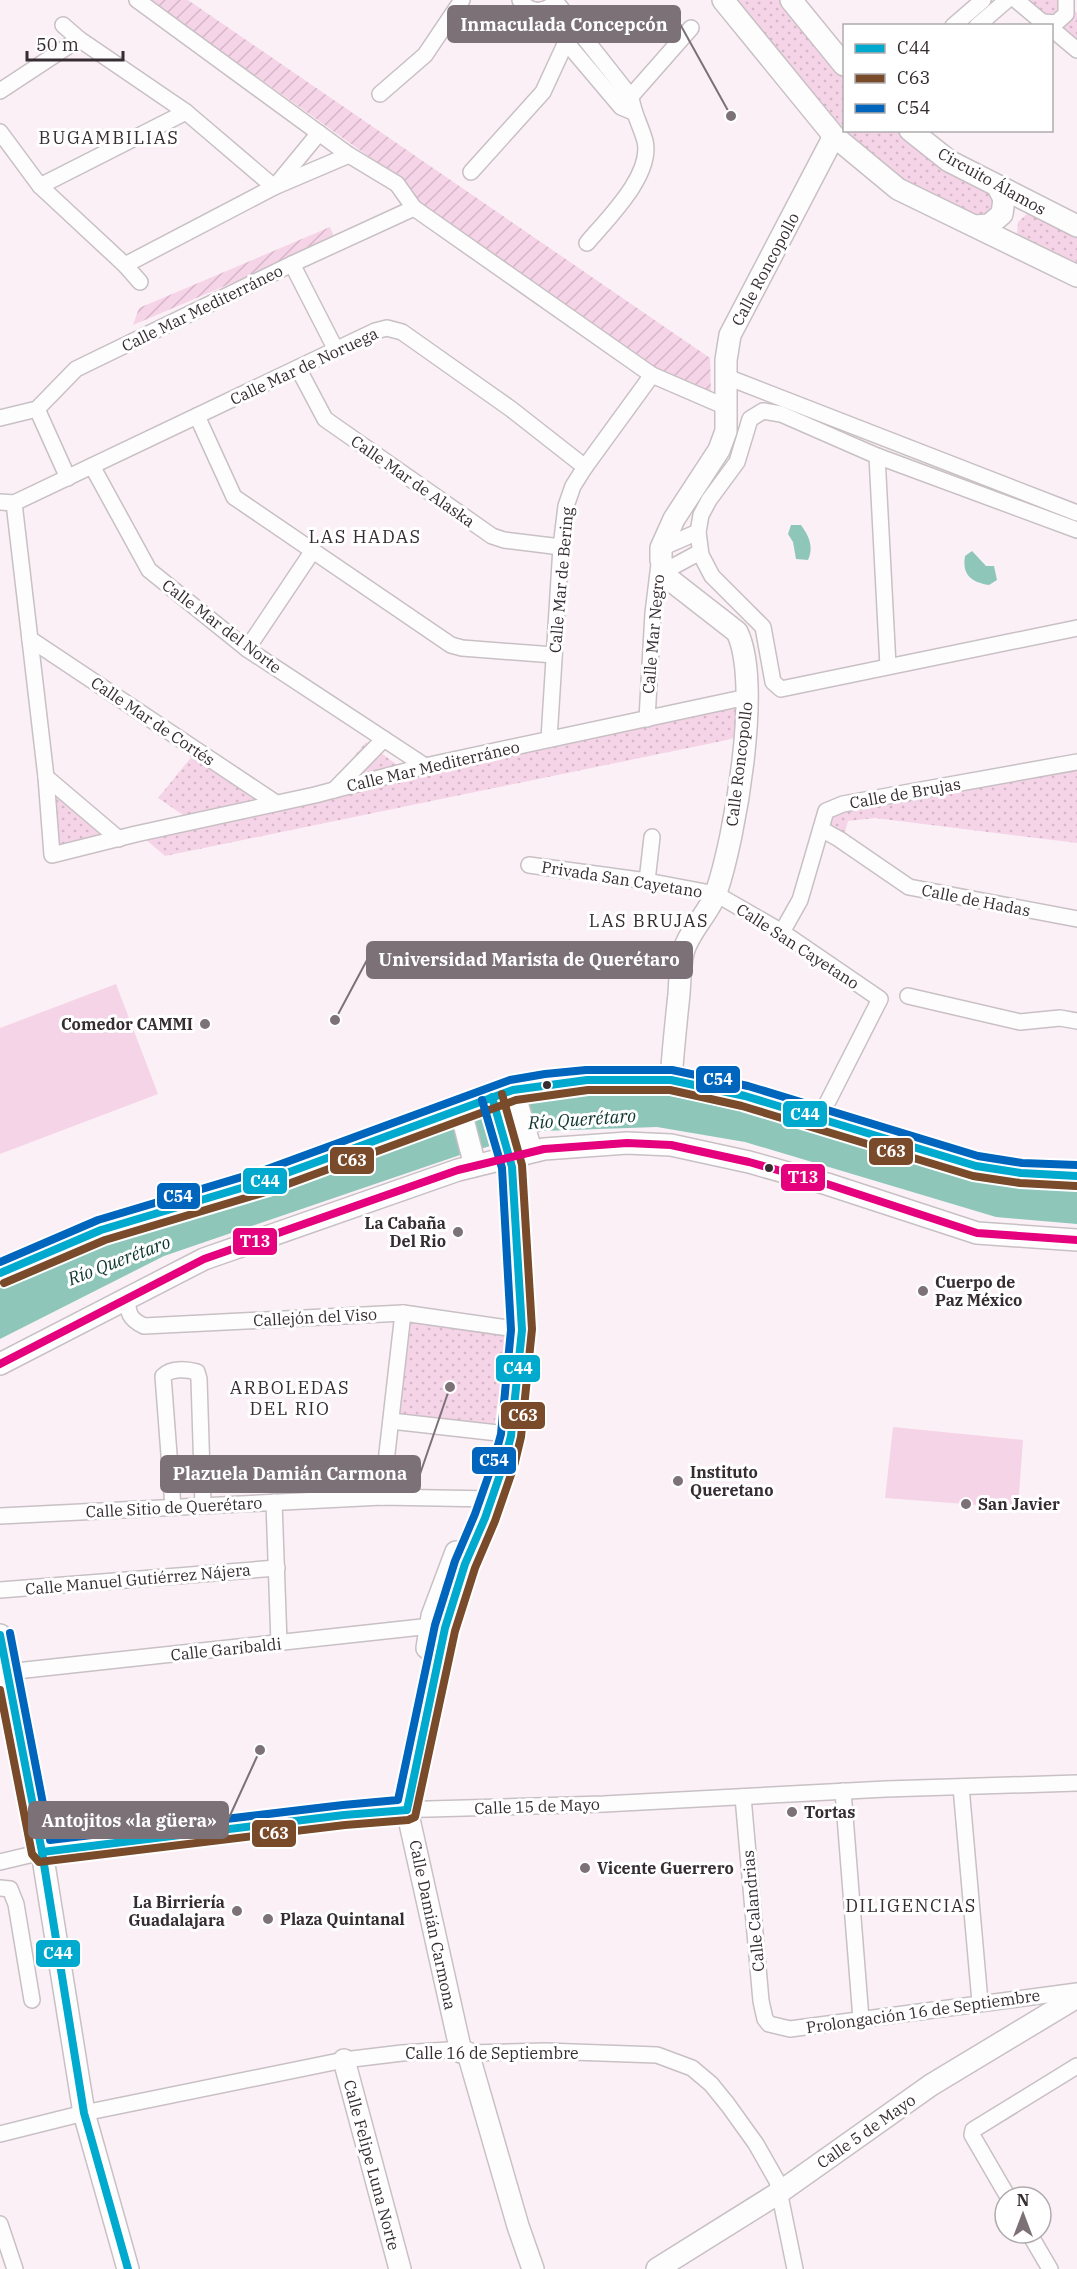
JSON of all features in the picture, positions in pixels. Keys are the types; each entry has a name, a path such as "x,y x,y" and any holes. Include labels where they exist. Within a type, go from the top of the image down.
{"street":[{"path":"137,0 349,155 397,184 414,208 652,375 726,408"},
{"path":"380,94 425,55 462,0"},
{"path":"520,0 525,6 534,10 552,4"},
{"path":"723,0 834,136 898,189 1077,276"},
{"path":"792,0 843,64"},
{"path":"955,24 982,0"},
{"path":"979,24 1007,0"},
{"path":"1016,0 1045,24"},
{"path":"552,4 566,42 628,105"},
{"path":"552,4 628,105 646,143 641,171 632,187 587,243"},
{"path":"1053,24 1066,14 1069,5"},
{"path":"63,25 79,39 186,112 274,187"},
{"path":"628,105 691,28"},
{"path":"1053,31 1077,50"},
{"path":"0,91 79,39"},
{"path":"471,172 543,92 566,42"},
{"path":"40,186 186,112"},
{"path":"0,132 40,186 125,265 140,282"},
{"name":"Circuito Álamos","path":"913,132 949,161 1077,226"},
{"path":"274,187 319,133"},
{"name":"Calle Roncopollo","path":"661,548 674,519 719,450 726,431 726,360 730,335 834,136"},
{"path":"125,265 274,187 349,155"},
{"path":"975,226 989,225 1002,214 1004,199 998,187"},
{"name":"Calle Mar Mediterráneo","path":"37,409 76,369 292,264 414,208"},
{"path":"1019,248 1012,236 1015,220 1026,210 1040,208"},
{"path":"292,264 336,350"},
{"name":"Calle Mar de Noruega","path":"7,503 68,478 387,328 402,332 511,409 585,467"},
{"name":"Calle Mar de Alaska","path":"298,368 325,419 492,536 504,540 561,548"},
{"name":"Calle Mar de Bering","path":"549,739 561,548 566,506 573,486 585,467 652,375"},
{"path":"727,377 1077,513"},
{"path":"0,418 37,409 68,478"},
{"path":"1077,530 877,456 781,414 763,411 750,419 737,462 709,500 701,515 698,532 700,552 712,576 763,627 773,682 776,686 786,689 1077,628"},
{"path":"197,416 234,497 312,552 451,645 462,648 554,655"},
{"path":"877,456 888,666"},
{"name":"Calle Mar del Norte","path":"92,466 149,570 246,649 425,766"},
{"name":"Calle Mar Mediterráneo","path":"7,503 30,639 46,777 52,855 334,790 425,766 747,697"},
{"path":"698,532 661,548 661,560 665,571 700,552"},
{"name":"Calle Mar Negro","path":"646,719 653,613 661,548"},
{"path":"246,649 312,552"},
{"name":"Calle Roncopollo","path":"665,571 669,579 678,587 737,632 742,642 747,672 746,728 734,819 716,894 683,951 671,1080"},
{"name":"Calle Mar de Cortés","path":"30,639 276,803"},
{"path":"334,790 384,739"},
{"name":"Calle de Brujas","path":"782,932 800,900 826,811 843,804 1077,762"},
{"path":"46,777 119,838"},
{"name":"Calle de Hadas","path":"820,829 839,839 909,887 1077,919"},
{"path":"647,881 652,837"},
{"name":"Privada San Cayetano","path":"529,865 647,881 716,894"},
{"name":"Calle San Cayetano","path":"716,894 782,932 880,999 820,1117"},
{"path":"908,996 1020,1022 1054,1018 1077,1021"},
{"path":"0,1273 101,1230 265,1181 546,1084 587,1080 671,1080 745,1096 820,1117 976,1166 1021,1173 1077,1176"},
{"path":"514,1096 530,1144"},
{"path":"472,1160 478,1107"},
{"name":"Calle Damián Carmona","path":"478,1107 503,1154 510,1300 516,1330 511,1436 485,1498"},
{"path":"0,1364 204,1259 472,1160 503,1154 530,1144 671,1145 710,1152 759,1165 977,1233 1077,1240"},
{"name":"Callejón del Viso","path":"127,1297 129,1314 134,1322 144,1326 404,1313 516,1330"},
{"path":"382,1497 404,1313"},
{"name":"Calle Damián Carmona","path":"516,1330 485,1498 465,1564 438,1627 400,1810 459,2052 533,2269"},
{"path":"173,1508 163,1376 171,1371 190,1370 197,1372 199,1379 203,1506"},
{"path":"391,1421 498,1433"},
{"path":"171,1480 202,1477"},
{"name":"Calle Sitio de Querétaro","path":"0,1516 203,1506 275,1509 382,1497 485,1498"},
{"path":"275,1509 279,1643"},
{"name":"Calle Manuel Gutiérrez Nájera","path":"0,1590 277,1568"},
{"name":"Calle Garibaldi","path":"7,1672 438,1627"},
{"path":"0,1635 42,1852 84,2113 128,2269"},
{"name":"Calle 15 de Mayo","path":"0,1862 42,1852 400,1810 604,1804 843,1791 1077,1783"},
{"path":"961,1787 980,2002"},
{"path":"843,1791 861,2019"},
{"name":"Calle Calandrias","path":"743,1797 761,2001 765,2019 769,2024"},
{"path":"0,1888 10,1889 16,1904 32,2000"},
{"name":"Prolongación 16 de Septiembre","path":"769,2024 790,2029 980,2002 1077,1991"},
{"name":"Calle 5 de Mayo","path":"657,2269 780,2192 931,2085 1077,1997"},
{"name":"Calle 16 de Septiembre","path":"0,2134 84,2113 344,2060 402,2053 546,2051 657,2055 692,2068 711,2084 761,2153 777,2181 795,2269"},
{"name":"Calle Felipe Luna Norte","path":"344,2060 400,2269"},
{"path":"1001,2185 972,2135 973,2130 1077,2066"},
{"path":"0,2224 15,2269"},
{"path":"1036,2245 1050,2269"}],"shaded area":[{"path":"150,0 188,0 710,358 711,395 655,371 419,207 403,181"},
{"path":"733,0 782,0 843,76 843,132 899,132 944,167 1000,200 983,221 902,182 840,131"},
{"path":"1016,0 1064,0 1077,13 1077,50 1053,30 1053,24 1045,24"},
{"path":"1028,213 1036,214 1077,235 1077,268 1017,236 1018,222"},
{"path":"330,227 335,239 133,325 139,308"},
{"path":"747,697 737,737 727,740 165,856 138,833 192,821 158,798 193,755 265,805"},
{"path":"366,742 403,769 328,788"},
{"path":"1077,766 1077,843 875,818 848,821 841,847 825,819 827,813"},
{"path":"48,779 118,839 54,854"},
{"path":"116,984 158,1094 0,1154 0,1028"},
{"path":"408,1320 505,1334 505,1358 494,1427 397,1416"},
{"path":"893,1427 1023,1440 1018,1508 885,1498"}],"water":[{"path":"791,525 801,525 806,533 811,546 808,560 796,559 793,542 788,534"},
{"path":"972,551 986,566 994,566 997,580 989,585 977,582 969,576 964,563 965,556"},
{"name":"Río Querétaro","path":"660,1094 736,1109 937,1167 1023,1187 1077,1188 1077,1224 996,1217 745,1142 657,1127 542,1131 463,1154 164,1256 0,1339 0,1287 89,1249 171,1222 261,1198 451,1123 527,1100 566,1096"}],"transit line":[{"name":"C54","path":"0,1262 98,1220 262,1171 510,1080 586,1070 672,1070 748,1086 978,1156 1022,1163 1077,1165"},
{"name":"C44","path":"0,1273 101,1230 265,1181 513,1090 587,1080 671,1080 745,1096 976,1166 1021,1173 1077,1176"},
{"name":"C63","path":"4,1283 105,1240 269,1191 516,1100 588,1090 670,1090 742,1106 973,1176 1020,1183 1076,1186"},
{"name":"C63","path":"0,1690 32,1854 39,1862 345,1825 408,1820 415,1817 455,1631 475,1568 495,1521 514,1466 521,1437 532,1329 522,1165 502,1094"},
{"name":"C44","path":"42,1852 344,1815 407,1810 445,1628 465,1564 485,1518 504,1463 511,1436 522,1330 512,1167 492,1097"},
{"name":"C54","path":"10,1633 50,1840 398,1800 435,1625 455,1561 475,1514 501,1434 511,1330 502,1168 482,1100"},
{"name":"T13","path":"0,1364 204,1259 458,1170 544,1149 627,1143 671,1145 749,1162 827,1184 977,1233 1077,1240"},
{"name":"C44","path":"0,1635 42,1852 84,2113 128,2269"}],"place":[{"name":"Inmaculada Concepcón","path":"731,116"},
{"name":"Universidad Marista de Querétaro","path":"335,1020"},
{"name":"Comedor CAMMI","path":"205,1024"},
{"name":"La Cabaña Del Rio","path":"458,1232"},
{"name":"Cuerpo de Paz México","path":"923,1291"},
{"name":"Plazuela Damián Carmona","path":"450,1387"},
{"name":"Instituto Queretano","path":"678,1481"},
{"name":"San Javier","path":"966,1504"},
{"name":"Antojitos «la güera»","path":"260,1750"},
{"name":"Tortas","path":"792,1812"},
{"name":"Vicente Guerrero","path":"585,1868"},
{"name":"La Birriería Guadalajara","path":"237,1911"},
{"name":"Plaza Quintanal","path":"268,1919"}],"district":[{"name":"BUGAMBILIAS","path":"109,137"},
{"name":"LAS HADAS","path":"365,536"},
{"name":"LAS BRUJAS","path":"649,920"},
{"name":"ARBOLEDAS DEL RIO","path":"290,1397"},
{"name":"DILIGENCIAS","path":"911,1905"}]}
